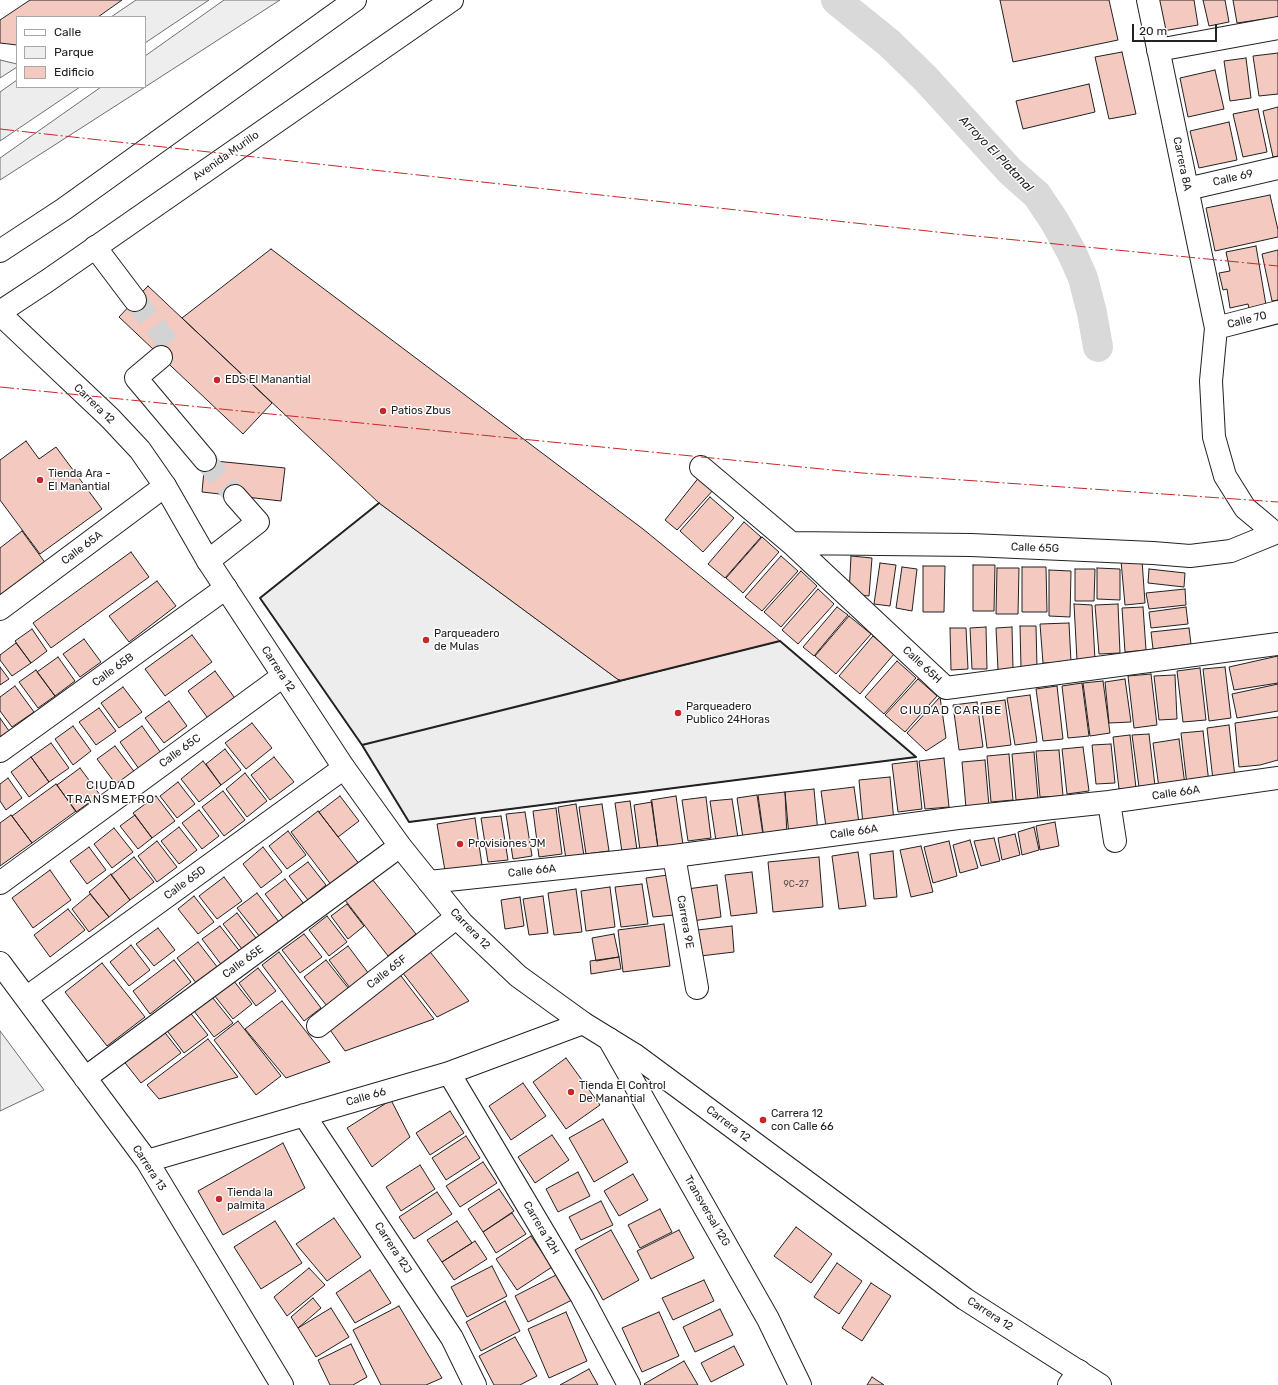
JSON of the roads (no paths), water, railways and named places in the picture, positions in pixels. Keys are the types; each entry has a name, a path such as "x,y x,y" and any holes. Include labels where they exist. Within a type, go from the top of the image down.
{"street":[{"path":"0,251 64,209 355,0"},
{"name":"Avenida Murillo","path":"0,313 452,0"},
{"name":"Carrera 8A","path":"1148,0 1216,328 1211,381 1214,437 1225,476 1245,508 1277,539"},
{"path":"1158,50 1278,28"},
{"name":"Calle 69","path":"1187,189 1278,168"},
{"path":"95,247 135,300"},
{"name":"Calle 70","path":"1216,328 1278,312"},
{"name":"Carrera 12","path":"0,313 110,418 140,450 165,486 208,561 344,768 400,846 462,924 518,976 582,1023 635,1055 1074,1378 1100,1385"},
{"path":"161,357 136,378 205,460"},
{"name":"Calle 65H","path":"700,467 791,543 946,688 1278,644"},
{"name":"Calle 65A","path":"0,609 165,486"},
{"path":"208,561 258,522 235,496"},
{"name":"Calle 65G","path":"791,543 971,545 1190,556 1231,551 1277,539"},
{"name":"Calle 65B","path":"0,751 226,588"},
{"name":"Calle 65C","path":"0,883 283,676"},
{"name":"Calle 65D","path":"26,998 344,768"},
{"name":"Calle 66A","path":"429,882 674,856 958,818 1109,802 1278,778"},
{"path":"1109,802 1115,841"},
{"name":"Calle 65E","path":"85,1078 400,846"},
{"name":"Carrera 9E","path":"674,856 697,988"},
{"name":"Calle 65F","path":"318,1026 456,917"},
{"name":"Carrera 13","path":"0,963 147,1161 282,1385"},
{"name":"Calle 66","path":"147,1161 449,1073 582,1023"},
{"name":"Transversal 12G","path":"609,1039 768,1319 800,1385"},
{"name":"Carrera 12H","path":"449,1073 582,1297 629,1385"},
{"name":"Carrera 12J","path":"304,1115 452,1338 475,1385"}],"waterway":[{"name":"Arroyo El Platanal","path":"836,0 889,43 925,78 1010,171 1037,195 1055,222 1072,253 1083,278 1092,313 1098,347"}],"tunnel":[{"path":"135,300 172,348 161,357"},
{"path":"205,460 235,496"}],"place":[{"name":"EDS El Manantial","path":"217,380"},
{"name":"Patios Zbus","path":"383,411"},
{"name":"Tienda Ara - El Manantial","path":"40,480"},
{"name":"Parqueadero de Mulas","path":"426,640"},
{"name":"Parqueadero Publico 24Horas","path":"678,713"},
{"name":"Provisiones JM","path":"460,844"},
{"name":"Tienda El Control De Manantial","path":"571,1092"},
{"name":"Carrera 12 con Calle 66","path":"763,1120"},
{"name":"Tienda la palmita","path":"219,1199"}],"district":[{"name":"CIUDAD CARIBE","path":"951,711"},
{"name":"CIUDAD TRANSMETRO","path":"111,793"}]}
